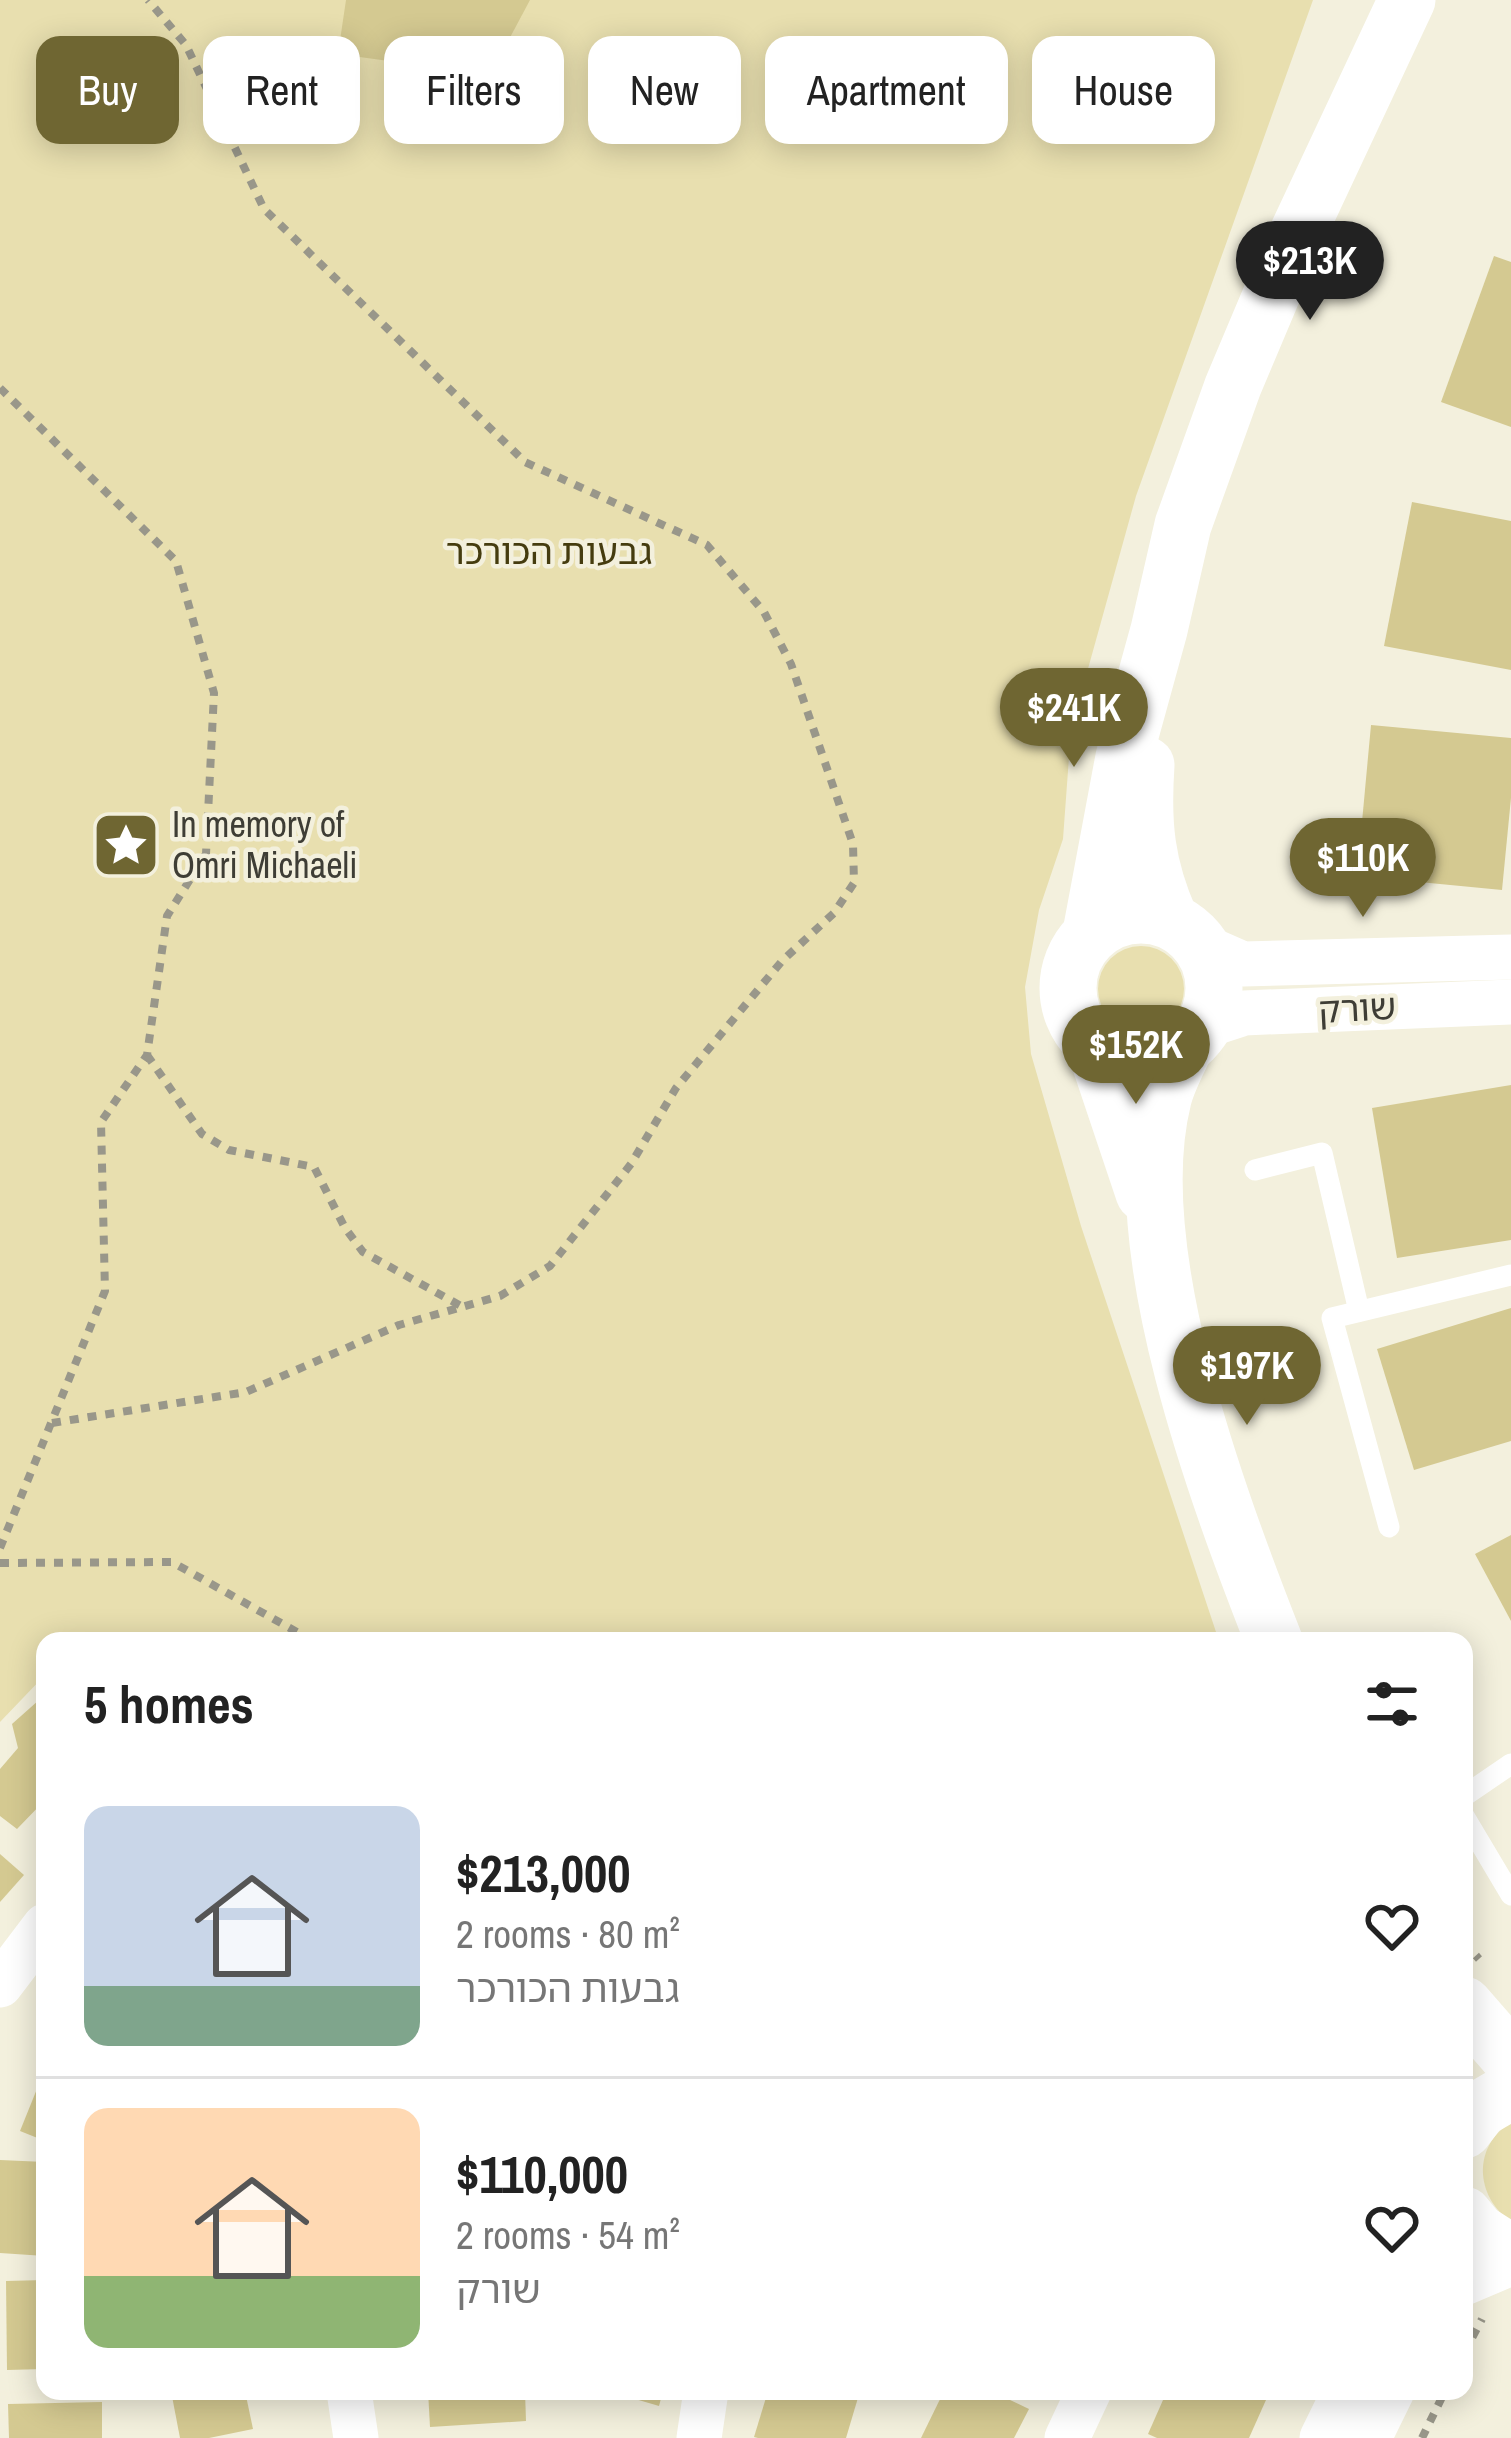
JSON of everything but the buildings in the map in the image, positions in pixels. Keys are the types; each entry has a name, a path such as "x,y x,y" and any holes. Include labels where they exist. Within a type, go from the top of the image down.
{"street":[{"path":"1194,1037 1148,1061 1110,1054 1079,1029 1070,1010 1069,968 1091,933 1124,757 1183,525 1233,386 1295,239 1407,0"},
{"path":"1158,1232 1155,1143 1163,1096 1215,986 1151,877 1145,772 1160,630"},
{"path":"1091,933 1129,915 1150,914 1186,933"},
{"name":"שורק","path":"1186,933 1243,964 1511,957"},
{"name":"שורק","path":"1194,1037 1244,1013 1511,1001"},
{"path":"1094,1044 1158,1232 1195,1418 1271,1632"},
{"path":"0,1985 36,1938"},
{"path":"1473,2016 1511,2059"},
{"path":"1473,2118 1511,2091"},
{"path":"1473,2226 1511,2253"},
{"path":"1473,2279 1511,2263"},
{"path":"350,2400 356,2438"},
{"path":"699,2438 705,2400"},
{"path":"1067,2438 1085,2400"},
{"path":"1322,2438 1341,2400"},
{"path":"1370,2438 1388,2400"}],"lane":[{"path":"1255,1170 1322,1153 1359,1312"},
{"path":"1389,1527 1332,1318 1511,1275"},
{"path":"1473,1790 1511,1764"},
{"path":"1473,1831 1511,1895"}],"path":[{"path":"52,1423 245,1392 399,1325 500,1296 550,1266 631,1164 676,1088 782,961 834,913 854,883 853,844 791,664 764,612 707,545 525,462 264,209 186,46 148,0"},
{"path":"0,388 176,561 214,693 206,854 167,916 147,1055 100,1122 105,1291 0,1548"},
{"path":"147,1055 202,1134 229,1150 314,1167 345,1228 363,1252 462,1307"},
{"path":"0,1563 172,1562 297,1632"},
{"path":"1422,2438 1441,2400"}],"green space":[{"name":"גבעות הכורכר","path":"0,0 1313,0 1136,496 1071,730 1063,839 1039,910 1025,987 1031,1054 1081,1226 1216,1632 36,1632 36,1684 0,1722"},
{"path":"1141,946 1172,958 1184,989 1172,1020 1141,1032 1110,1020 1098,989 1110,958"},
{"path":"1511,2122 1511,2222 1490,2199 1483,2172 1489,2145"}],"place":[{"name":"In memory of Omri Michaeli","path":"126,845"}]}
